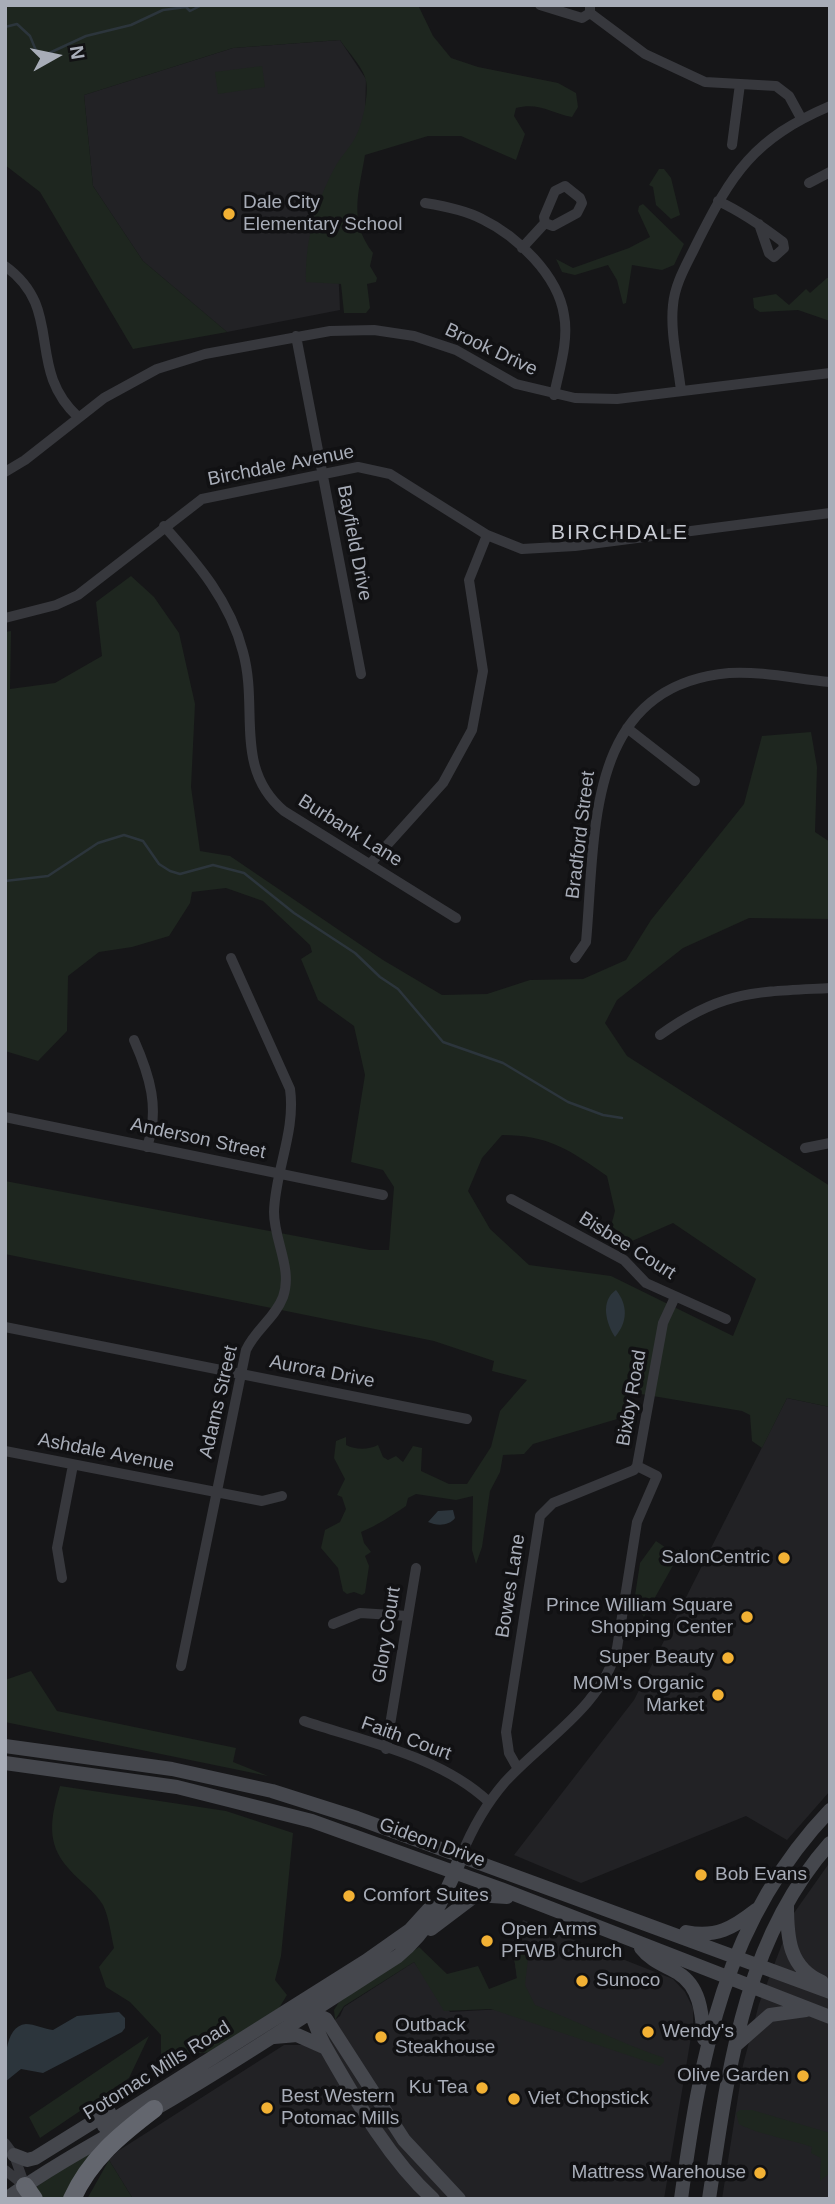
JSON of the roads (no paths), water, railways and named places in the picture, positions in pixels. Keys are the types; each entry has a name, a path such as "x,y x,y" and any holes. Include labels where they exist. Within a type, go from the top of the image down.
{"highway":[{"path":"72,2199 83,2178 107,2147 155,2109"}],"main road":[{"name":"Gideon Drive","path":"5,1746 172,1769 272,1791 461,1856 830,1992"},
{"path":"46,1769 48,1752"},
{"name":"Gideon Drive","path":"5,1763 221,1796 312,1821 455,1872 830,2017"},
{"path":"681,2199 706,2050 726,1978 760,1907 793,1854 830,1810"},
{"path":"709,2199 733,2048 757,1965 788,1902 830,1843"},
{"path":"419,1938 441,1904 461,1856"},
{"path":"307,2007 410,1930 429,1909 441,1885 455,1872"},
{"path":"307,2007 398,1956 476,1895 518,1898"},
{"path":"788,1902 787,1932 794,1957 807,1974 830,1986"},
{"path":"664,1931 714,1934 735,1926 760,1907"},
{"path":"638,1944 654,1961 684,1977 693,1989 700,2006 706,2050"},
{"path":"307,2007 325,2047 394,2155 433,2199"},
{"path":"307,2007 326,2020 404,2140 459,2199"},
{"name":"Potomac Mills Road","path":"6,2199 29,2192 110,2132 155,2109 271,2037 307,2007"},
{"name":"Potomac Mills Road","path":"29,2192 83,2139 171,2084 307,2007"},
{"path":"733,2048 748,2031 770,2015 811,2010"},
{"path":"271,2037 297,2035 325,2047"},
{"path":"9,2149 33,2159 119,2107 171,2084"}],"street":[{"path":"540,5 582,18 590,9 639,51 712,83 768,83 780,88 789,96 801,118"},
{"path":"732,145 740,84"},
{"path":"681,391 673,323 675,294 718,201 751,155 801,118 830,106"},
{"path":"809,183 830,172"},
{"path":"718,201 759,224"},
{"path":"425,203 480,218 522,248 557,292 564,314 565,340 554,395"},
{"path":"522,248 545,223"},
{"path":"5,266 24,283 36,299 50,379 64,404 78,417"},
{"name":"Brook Drive","path":"5,472 104,398 157,369 205,354 352,329 414,336 456,350 516,384 554,395 596,400 830,373"},
{"name":"Bayfield Drive","path":"296,337 362,674"},
{"name":"Birchdale Avenue","path":"5,618 56,605 78,595 192,504 215,494 358,467 379,470 411,486 487,536 511,546 536,550 830,513"},
{"name":"Burbank Lane","path":"164,526 210,580 236,630 248,676 252,765 264,791 284,811 456,918"},
{"path":"370,864 443,783 472,730 483,671 469,580 487,536"},
{"name":"Bradford Street","path":"575,958 586,943 603,776 626,728 641,711 669,691 713,676 745,673 830,682"},
{"path":"626,728 695,781"},
{"name":"Adams Street","path":"181,1666 250,1340 278,1308 286,1284 284,1262 275,1228 280,1174 292,1111 290,1089 231,958"},
{"path":"660,1035 693,1012 722,999 754,992 830,988"},
{"path":"134,1041 153,1099 153,1125 147,1147"},
{"name":"Anderson Street","path":"5,1117 383,1195"},
{"path":"805,1148 830,1143"},
{"name":"Bisbee Court","path":"511,1199 624,1260 642,1281 726,1320"},
{"name":"Bixby Road","path":"461,1856 489,1802 518,1769 560,1732 605,1678 615,1656 637,1522 657,1476 637,1466 663,1324 675,1297"},
{"name":"Aurora Drive","path":"5,1327 467,1419"},
{"name":"Ashdale Avenue","path":"5,1451 262,1501 282,1496"},
{"path":"62,1578 57,1548 73,1465"},
{"name":"Bowes Lane","path":"518,1769 509,1753 506,1732 540,1516 552,1503 634,1470 637,1466"},
{"name":"Glory Court","path":"386,1749 415,1568"},
{"path":"333,1623 360,1613 408,1616"},
{"name":"Faith Court","path":"304,1721 449,1773 489,1802"},
{"path":"9,2149 29,2192"},
{"path":"5,2170 29,2192"}],"waterway":[{"path":"5,27 17,24 30,36 37,53 45,55 86,36 131,25 163,10 186,7 190,11 202,5"},
{"path":"5,881 48,876 98,843 124,835 143,841 159,864 170,871 180,874 213,865 244,873 294,913 355,953 380,977 398,989 443,1042 503,1063 568,1102 603,1115 622,1118"}],"place":[{"name":"Dale City Elementary School","path":"229,214"},
{"name":"SalonCentric","path":"784,1558"},
{"name":"Prince William Square Shopping Center","path":"747,1617"},
{"name":"Super Beauty","path":"728,1658"},
{"name":"MOM's Organic Market","path":"718,1695"},
{"name":"Bob Evans","path":"701,1875"},
{"name":"Comfort Suites","path":"349,1896"},
{"name":"Open Arms PFWB Church","path":"487,1941"},
{"name":"Sunoco","path":"582,1981"},
{"name":"Wendy's","path":"648,2032"},
{"name":"Outback Steakhouse","path":"381,2037"},
{"name":"Olive Garden","path":"803,2076"},
{"name":"Ku Tea","path":"482,2088"},
{"name":"Viet Chopstick","path":"514,2099"},
{"name":"Best Western Potomac Mills","path":"267,2108"},
{"name":"Mattress Warehouse","path":"760,2173"}],"district":[{"name":"BIRCHDALE","path":"620,533"}]}
